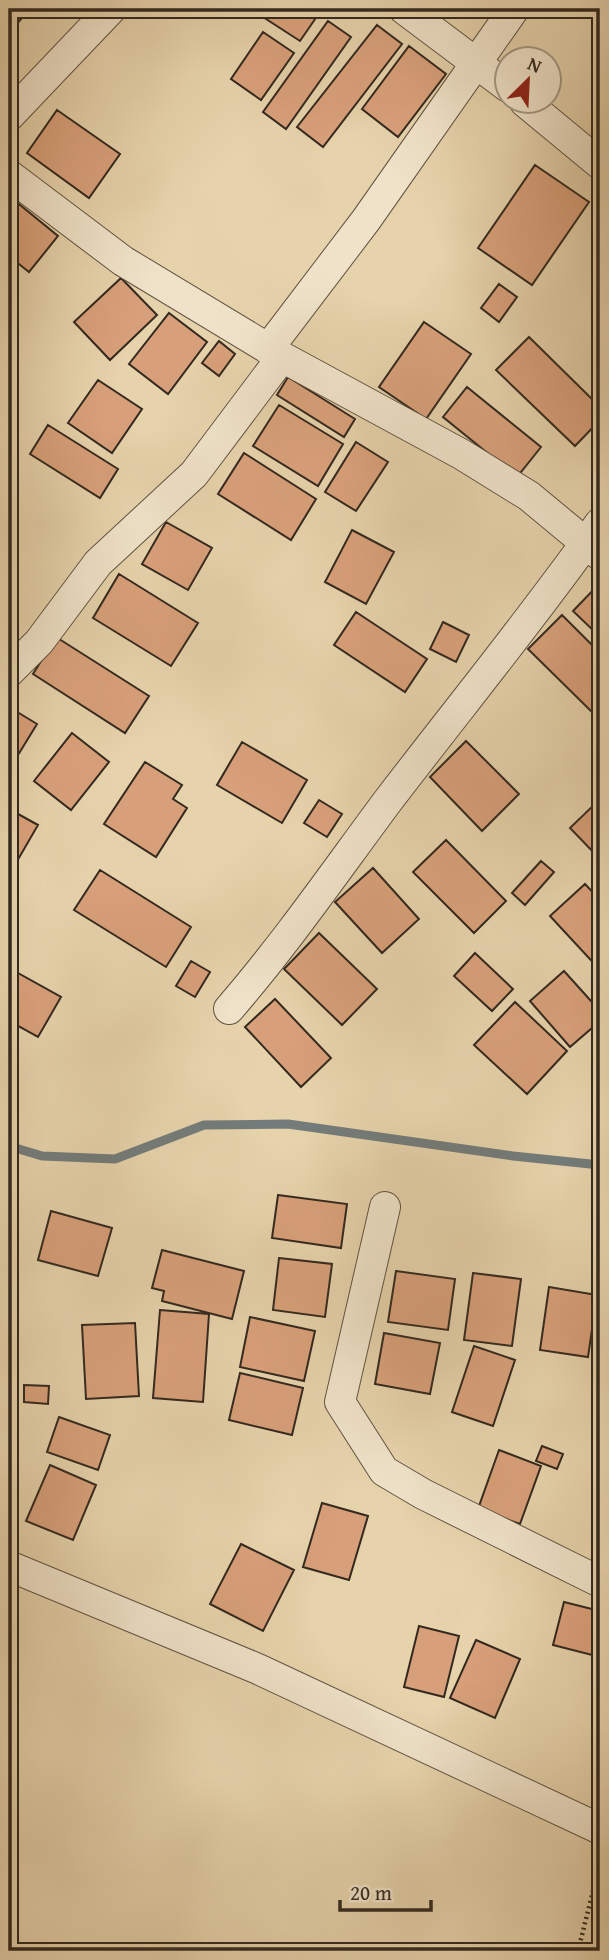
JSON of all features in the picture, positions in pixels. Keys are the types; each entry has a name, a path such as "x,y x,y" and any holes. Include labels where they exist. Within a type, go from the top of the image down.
{"street":[{"path":"9,116 111,9"},
{"path":"404,9 494,76"},
{"path":"9,672 39,642 97,563 194,474 366,220 514,9"},
{"path":"542,116 600,164"},
{"path":"9,174 123,261 275,353 473,461 595,540 387,802 281,949 229,1009"},
{"path":"385,1207 340,1402 384,1471 423,1494 600,1582"},
{"path":"9,1566 258,1669 600,1829"}],"path":[{"path":"578,1951 600,1863"}],"building":[{"path":"9,9 29,10 9,33"},
{"path":"269,9 322,9 300,41 263,17"},
{"path":"328,21 351,37 286,129 263,112"},
{"path":"377,25 402,44 323,147 297,127"},
{"path":"263,32 294,53 261,100 231,79"},
{"path":"409,46 446,74 398,137 362,109"},
{"path":"57,110 120,154 89,198 27,153"},
{"path":"535,165 589,202 532,285 478,248"},
{"path":"9,196 58,236 29,272 9,256"},
{"path":"121,278 157,315 110,360 74,322"},
{"path":"499,284 517,297 499,322 481,308"},
{"path":"169,313 207,342 168,394 129,364"},
{"path":"424,322 471,354 426,419 379,387"},
{"path":"529,337 600,407 600,420 575,446 496,370"},
{"path":"219,341 235,354 219,376 202,363"},
{"path":"288,377 355,419 344,437 277,395"},
{"path":"98,380 142,409 112,453 68,423"},
{"path":"467,387 541,447 517,477 443,417"},
{"path":"279,405 343,444 318,486 253,446"},
{"path":"48,425 118,469 100,498 30,454"},
{"path":"356,442 388,462 356,511 325,492"},
{"path":"244,453 316,499 291,540 218,494"},
{"path":"166,522 212,548 188,590 142,564"},
{"path":"352,530 394,552 366,604 325,582"},
{"path":"119,574 198,623 171,666 93,618"},
{"path":"600,583 600,637 573,611"},
{"path":"356,612 427,659 405,692 334,645"},
{"path":"562,615 600,653 600,709 595,715 528,649"},
{"path":"443,622 469,635 456,662 430,649"},
{"path":"56,637 149,696 125,733 33,674"},
{"path":"9,707 37,724 10,768 9,767"},
{"path":"72,733 109,762 71,810 34,781"},
{"path":"466,741 519,794 482,831 430,777"},
{"path":"242,742 307,780 282,823 217,785"},
{"path":"145,762 182,785 173,799 187,808 156,857 104,824"},
{"path":"600,799 600,859 570,828"},
{"path":"319,800 342,814 327,837 304,823"},
{"path":"9,809 38,825 16,863 9,859"},
{"path":"446,840 506,901 474,933 413,872"},
{"path":"541,861 554,872 525,905 512,893"},
{"path":"373,868 419,919 382,953 335,902"},
{"path":"100,870 191,927 166,967 74,910"},
{"path":"585,884 600,900 600,970 550,916"},
{"path":"319,933 377,989 342,1025 284,969"},
{"path":"475,953 513,989 492,1011 454,976"},
{"path":"191,961 210,972 195,997 176,986"},
{"path":"9,968 61,997 38,1037 9,1021"},
{"path":"564,971 600,1011 600,1021 570,1047 530,1001"},
{"path":"275,999 331,1058 301,1087 245,1027"},
{"path":"515,1002 567,1051 527,1094 474,1045"},
{"path":"278,1195 347,1204 341,1248 272,1238"},
{"path":"51,1211 112,1228 98,1276 38,1260"},
{"path":"162,1250 244,1271 232,1319 162,1301 164,1291 152,1288"},
{"path":"279,1258 332,1264 325,1317 273,1310"},
{"path":"396,1271 455,1279 448,1330 388,1322"},
{"path":"473,1273 521,1279 512,1346 464,1340"},
{"path":"549,1287 597,1295 588,1357 540,1350"},
{"path":"160,1310 209,1314 203,1402 153,1398"},
{"path":"250,1317 315,1331 304,1381 240,1367"},
{"path":"135,1323 139,1396 86,1399 82,1325"},
{"path":"384,1333 440,1343 430,1394 375,1384"},
{"path":"474,1346 515,1360 493,1426 452,1412"},
{"path":"240,1373 303,1388 292,1435 229,1420"},
{"path":"24,1385 49,1386 48,1404 24,1402"},
{"path":"59,1417 110,1435 98,1470 47,1452"},
{"path":"542,1446 563,1454 557,1469 536,1461"},
{"path":"499,1450 541,1466 520,1524 478,1509"},
{"path":"50,1465 96,1485 73,1540 26,1521"},
{"path":"322,1503 368,1516 349,1580 303,1567"},
{"path":"241,1544 294,1570 263,1631 210,1604"},
{"path":"564,1602 600,1611 600,1657 553,1645"},
{"path":"419,1626 459,1636 444,1697 404,1687"},
{"path":"476,1640 520,1659 495,1718 450,1698"}],"waterway":[{"path":"9,1146 42,1156 115,1159 204,1125 288,1124 513,1156 600,1165"}]}
